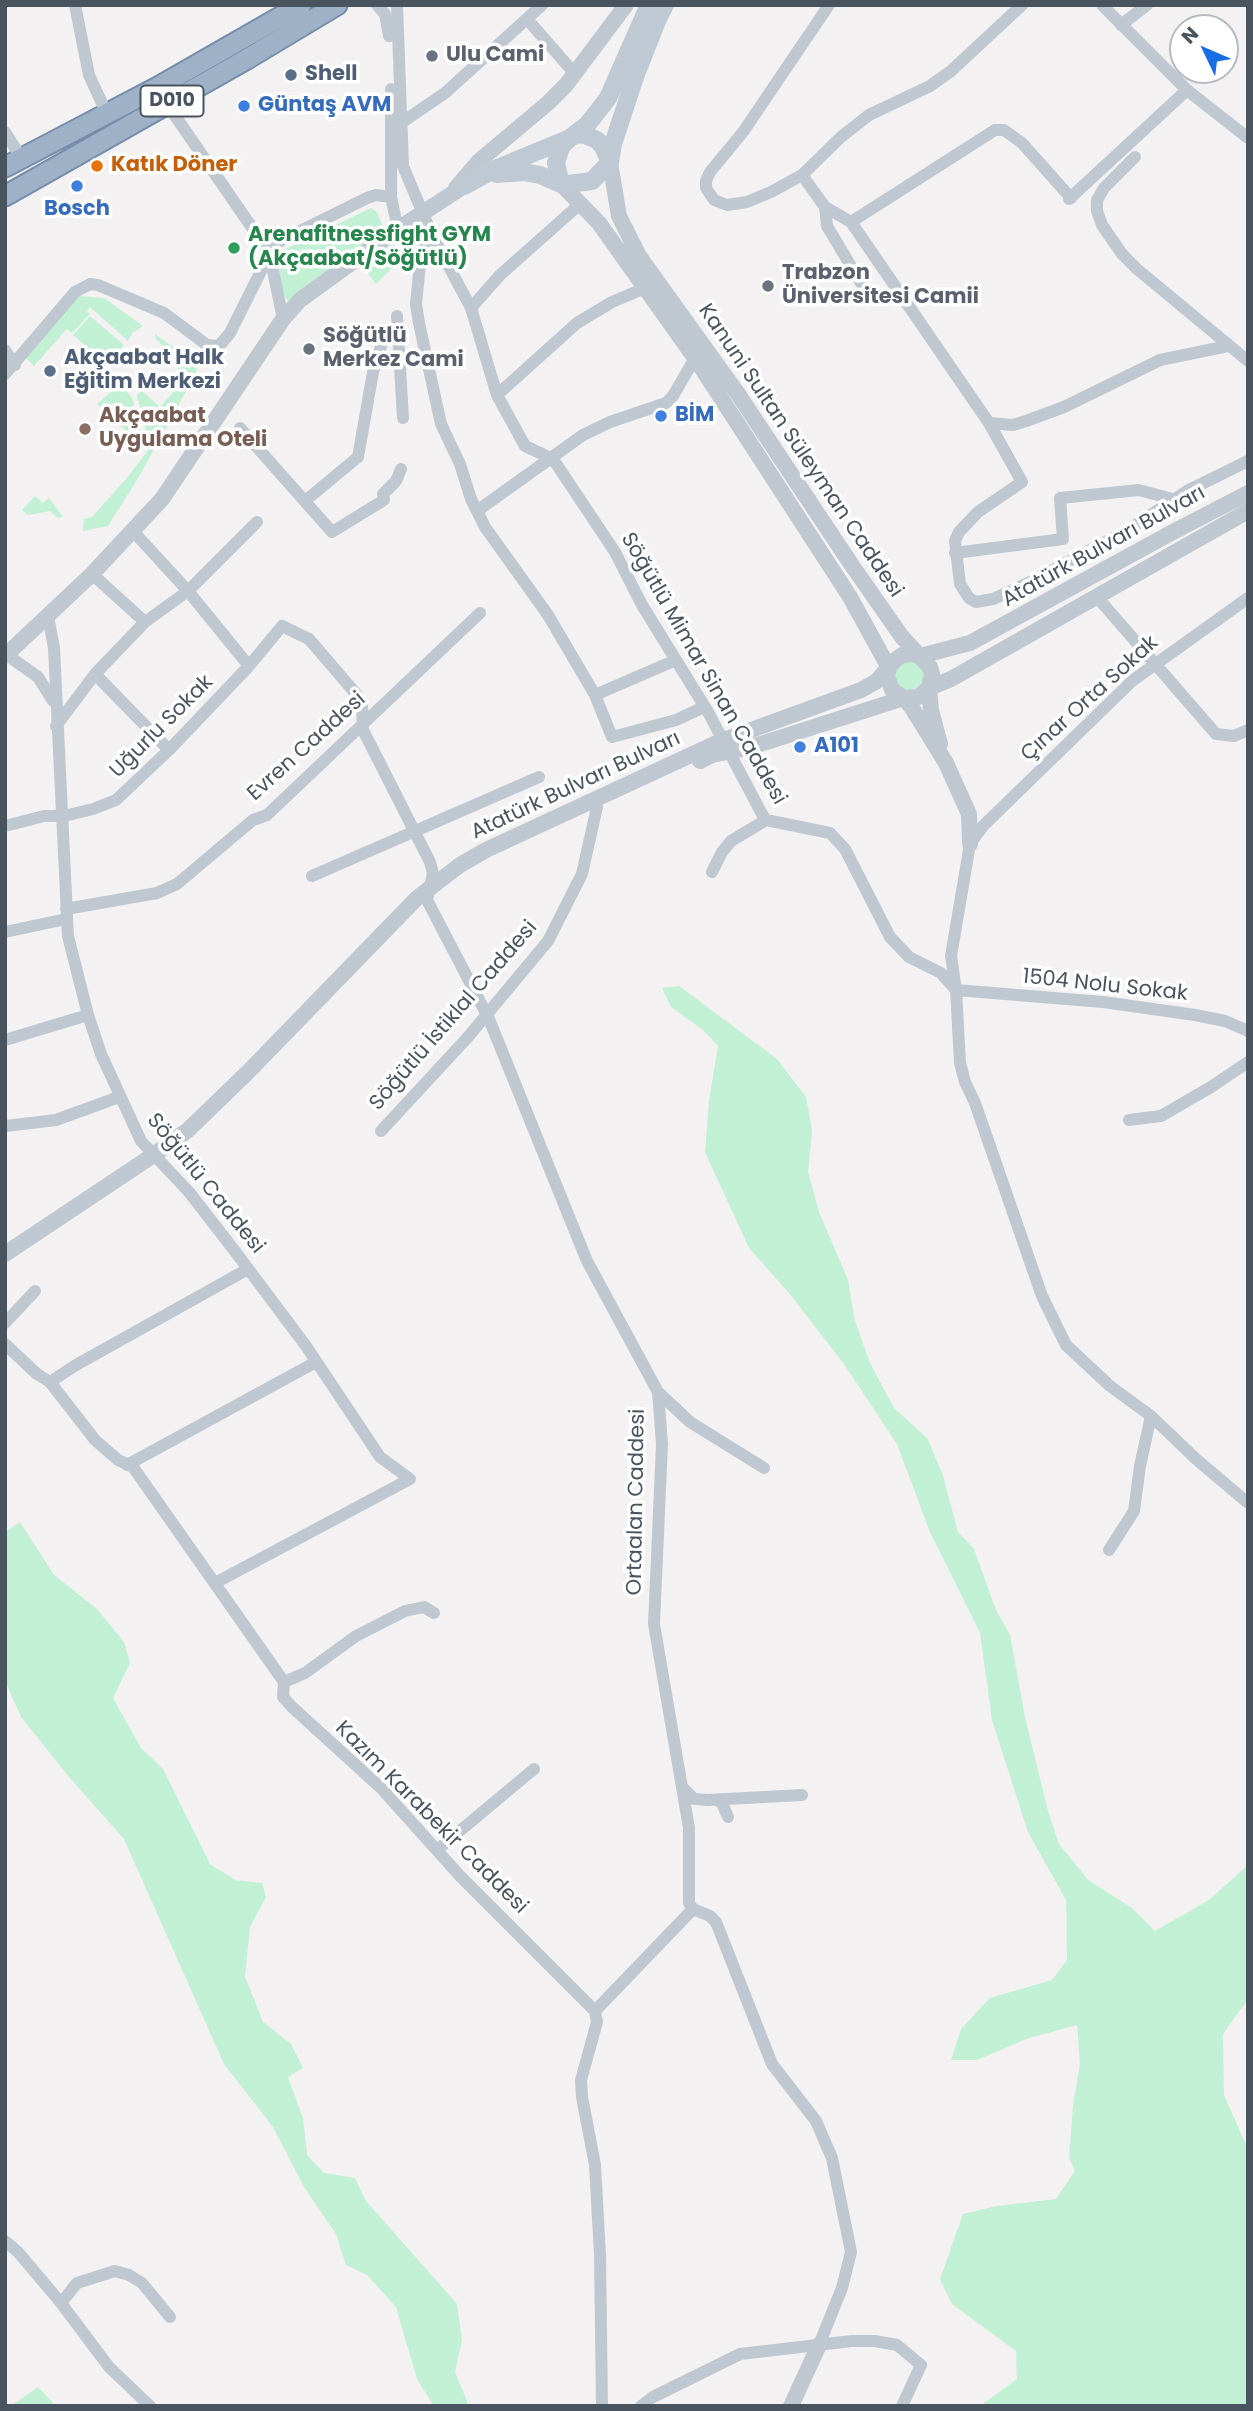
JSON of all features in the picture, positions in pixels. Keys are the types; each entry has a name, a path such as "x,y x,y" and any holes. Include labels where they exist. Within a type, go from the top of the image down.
{"highway":[{"name":"D010","path":"13,163 107,114 301,5"},
{"name":"D010","path":"5,195 337,5"}],"main road":[{"path":"561,184 557,155 570,138 596,115 608,98 649,5"},
{"path":"464,186 496,174 514,171 540,175 561,184 592,181 610,162 613,144 635,77 665,5"},
{"path":"464,186 495,169 578,134 591,137 603,147 610,162"}],"street":[{"path":"75,5 89,75 107,114"},
{"path":"377,5 388,22 392,98 391,197 398,229"},
{"name":"Söğütlü Mimar Sinan Caddesi","path":"397,5 403,166 430,228 471,308 497,395 525,446 552,459 615,552 642,605 705,707 766,820 822,830 836,839 860,875 890,937 909,957 940,973 956,990"},
{"path":"401,123 445,93 542,5"},
{"path":"829,5 743,132 710,172 706,188 714,201 727,205 760,198 802,175 841,137 869,115 930,86 951,71 1022,5"},
{"path":"1102,5 1187,90 1248,138"},
{"path":"1121,25 1147,5"},
{"path":"448,198 479,161 548,103 575,74 621,8"},
{"path":"527,19 575,74"},
{"path":"850,222 995,130 1004,130 1022,143 1070,198 1187,90"},
{"path":"167,104 267,252 283,319"},
{"path":"5,132 13,163"},
{"path":"1135,158 1104,188 1097,201 1102,225 1122,254 1137,269 1248,361"},
{"name":"Kanuni Sultan Süleyman Caddesi","path":"610,162 619,216 635,249 738,394 902,637 930,667 931,710 946,763 969,814 970,844"},
{"path":"802,175 825,207 850,222 989,423 1022,482 978,512 955,541 960,584 964,593 976,602 993,599 1128,530 1176,500 1248,463"},
{"name":"Kanuni Sultan Süleyman Caddesi","path":"561,184 599,223 695,358 838,579 889,668 887,676 892,690 904,698 946,763"},
{"path":"55,707 38,677 6,652 92,574 162,499 283,319 317,286 464,186"},
{"path":"10,370 75,292 90,284 164,313 207,345 219,346 230,333 267,252 367,198 376,195 391,197"},
{"path":"471,308 500,275 580,204"},
{"path":"825,207 827,226 864,288"},
{"path":"430,228 421,256 416,303 419,323 441,424 460,464 477,511 495,543 548,615 595,695 612,737 676,720 705,707"},
{"path":"497,395 577,323 612,302 645,288"},
{"path":"397,316 403,418"},
{"path":"304,501 358,457 373,372 383,340 383,329"},
{"path":"989,423 1013,425 1026,421 1064,407 1160,360 1228,346"},
{"path":"5,350 10,370"},
{"path":"477,511 594,429 666,403 695,358"},
{"path":"240,428 332,532 384,500 383,494 396,481 401,470"},
{"path":"955,553 1063,539 1060,498 1139,491 1176,500"},
{"name":"Atatürk Bulvarı Bulvarı","path":"5,1264 156,1158 205,1115 429,893 486,850 846,696 877,681 902,655 920,656 970,643 1248,494"},
{"name":"Atatürk Bulvarı Bulvarı","path":"429,893 494,855 712,755 726,746 904,698 918,697 929,688 951,679 1248,512"},
{"path":"57,726 95,674 145,622 188,591 257,522"},
{"path":"133,531 188,591 249,666"},
{"path":"92,574 145,622"},
{"path":"1097,597 1112,611 1216,734 1234,736 1248,730"},
{"name":"Çınar Orta Sokak","path":"970,844 1013,796 1132,681 1248,598"},
{"name":"Evren Caddesi","path":"5,932 66,914 157,893 177,884 253,820 267,815 480,613"},
{"name":"Söğütlü Caddesi","path":"48,616 54,648 69,943 88,1015 120,1097 141,1141 189,1192 248,1269 380,1457 410,1479 215,1583"},
{"name":"Uğurlu Sokak","path":"5,826 44,816 64,816 116,800 170,751 249,666 282,626"},
{"name":"Ortaalan Caddesi","path":"282,626 309,639 357,695 362,706 363,730 430,862 433,873 429,893 486,1015 586,1261 658,1392 662,1444 654,1624 684,1789 689,1828 689,1903 693,1909"},
{"path":"595,695 676,660"},
{"path":"95,674 170,751"},
{"path":"312,876 538,777"},
{"name":"Söğütlü İstiklal Caddesi","path":"381,1131 486,1015 548,941 582,874 597,807"},
{"path":"712,872 731,841 766,820"},
{"path":"970,844 951,956 956,990 960,1063 1042,1296 1066,1345 1077,1358 1152,1416 1196,1459 1248,1503"},
{"name":"1504 Nolu Sokak","path":"956,990 1103,1002 1195,1015 1225,1021 1248,1031"},
{"path":"5,1040 88,1015"},
{"path":"1129,1120 1161,1116 1248,1062"},
{"path":"5,1126 56,1120 120,1097"},
{"name":"Atatürk Bulvarı Bulvarı","path":"5,1254 156,1158"},
{"path":"50,1382 248,1269"},
{"path":"5,1323 35,1291"},
{"name":"Kazım Karabekir Caddesi","path":"5,1344 37,1374 50,1382 95,1440 133,1467 284,1682 283,1697 381,1788 437,1850 595,2011"},
{"path":"127,1465 316,1363"},
{"path":"658,1392 690,1422 764,1468"},
{"path":"1109,1550 1135,1511 1140,1466 1152,1416"},
{"path":"284,1682 305,1673 355,1636 405,1611 424,1607 434,1613"},
{"path":"437,1850 534,1769"},
{"path":"684,1789 694,1799 802,1795"},
{"path":"716,1800 722,1803 728,1817"},
{"path":"602,2406 600,2255 596,2190 581,2080 597,2022 595,2011 693,1909 710,1916 716,1922 772,2064 816,2121 832,2158 851,2252 842,2288 791,2406"},
{"path":"5,2241 18,2252 61,2303 109,2367 150,2406"},
{"path":"61,2303 77,2283 115,2272 129,2275 142,2283 170,2317"},
{"path":"641,2406 653,2397 740,2354 875,2341 903,2348 921,2365 902,2406"}],"green space":[{"path":"371,208 377,212 385,232 290,302 280,293 279,252"},
{"path":"395,242 395,265 376,284 360,262"},
{"path":"79,296 104,298 143,326 132,333 128,341 90,307 87,311 90,314 72,333 67,329 34,366 25,357"},
{"path":"90,316 124,345 107,365 73,335"},
{"path":"155,334 194,362 197,371 140,475 108,526 83,531 84,519 92,517 150,448 137,395 142,391 160,407 187,377 167,358 169,352 155,338"},
{"path":"114,389 126,391 132,398 143,443 97,404"},
{"path":"35,496 43,503 49,498 63,517 58,518 50,511 28,515 22,510"},
{"path":"911,658 926,670 923,684 909,691 896,684 894,668"},
{"path":"679,986 777,1059 806,1097 812,1130 808,1172 819,1212 848,1280 855,1321 870,1363 894,1408 928,1439 943,1476 958,1532 974,1549 996,1610 1010,1635 1025,1717 1059,1844 1088,1880 1132,1908 1155,1931 1209,1900 1248,1865 1248,1999 1223,2034 1224,2095 1248,2149 1248,2406 980,2406 1017,2379 1016,2351 952,2304 940,2279 963,2214 997,2206 1056,2199 1075,2171 1069,2158 1073,2105 1080,2063 1077,2025 1026,2039 977,2060 951,2060 961,2029 990,1998 1052,1980 1067,1960 1066,1900 1028,1832 992,1720 980,1633 930,1532 897,1444 844,1364 789,1293 749,1248 705,1152 709,1101 718,1046 703,1030 671,1007 662,988"},
{"path":"20,1522 54,1575 97,1609 124,1642 130,1663 113,1698 141,1748 163,1769 210,1864 235,1880 262,1883 266,1897 250,1927 245,1977 263,2022 291,2044 303,2068 288,2077 303,2118 307,2155 324,2173 355,2178 366,2201 457,2304 462,2340 455,2372 469,2406 434,2406 417,2379 396,2307 367,2275 346,2265 336,2234 304,2187 273,2127 224,2064 124,1839 21,1717 6,1683 5,1674 5,1540 7,1531"},
{"path":"38,2387 56,2406 11,2406"}],"place":[{"name":"Ulu Cami","path":"432,56"},
{"name":"Shell","path":"291,75"},
{"name":"Güntaş AVM","path":"244,106"},
{"name":"Katık Döner","path":"97,166"},
{"name":"Bosch","path":"77,186"},
{"name":"Arenafitnessfight GYM (Akçaabat/Söğütlü)","path":"234,248"},
{"name":"Trabzon Üniversitesi Camii","path":"768,286"},
{"name":"Söğütlü Merkez Cami","path":"309,349"},
{"name":"Akçaabat Halk Eğitim Merkezi","path":"50,371"},
{"name":"BİM","path":"661,416"},
{"name":"Akçaabat Uygulama Oteli","path":"85,429"},
{"name":"A101","path":"800,747"}]}
